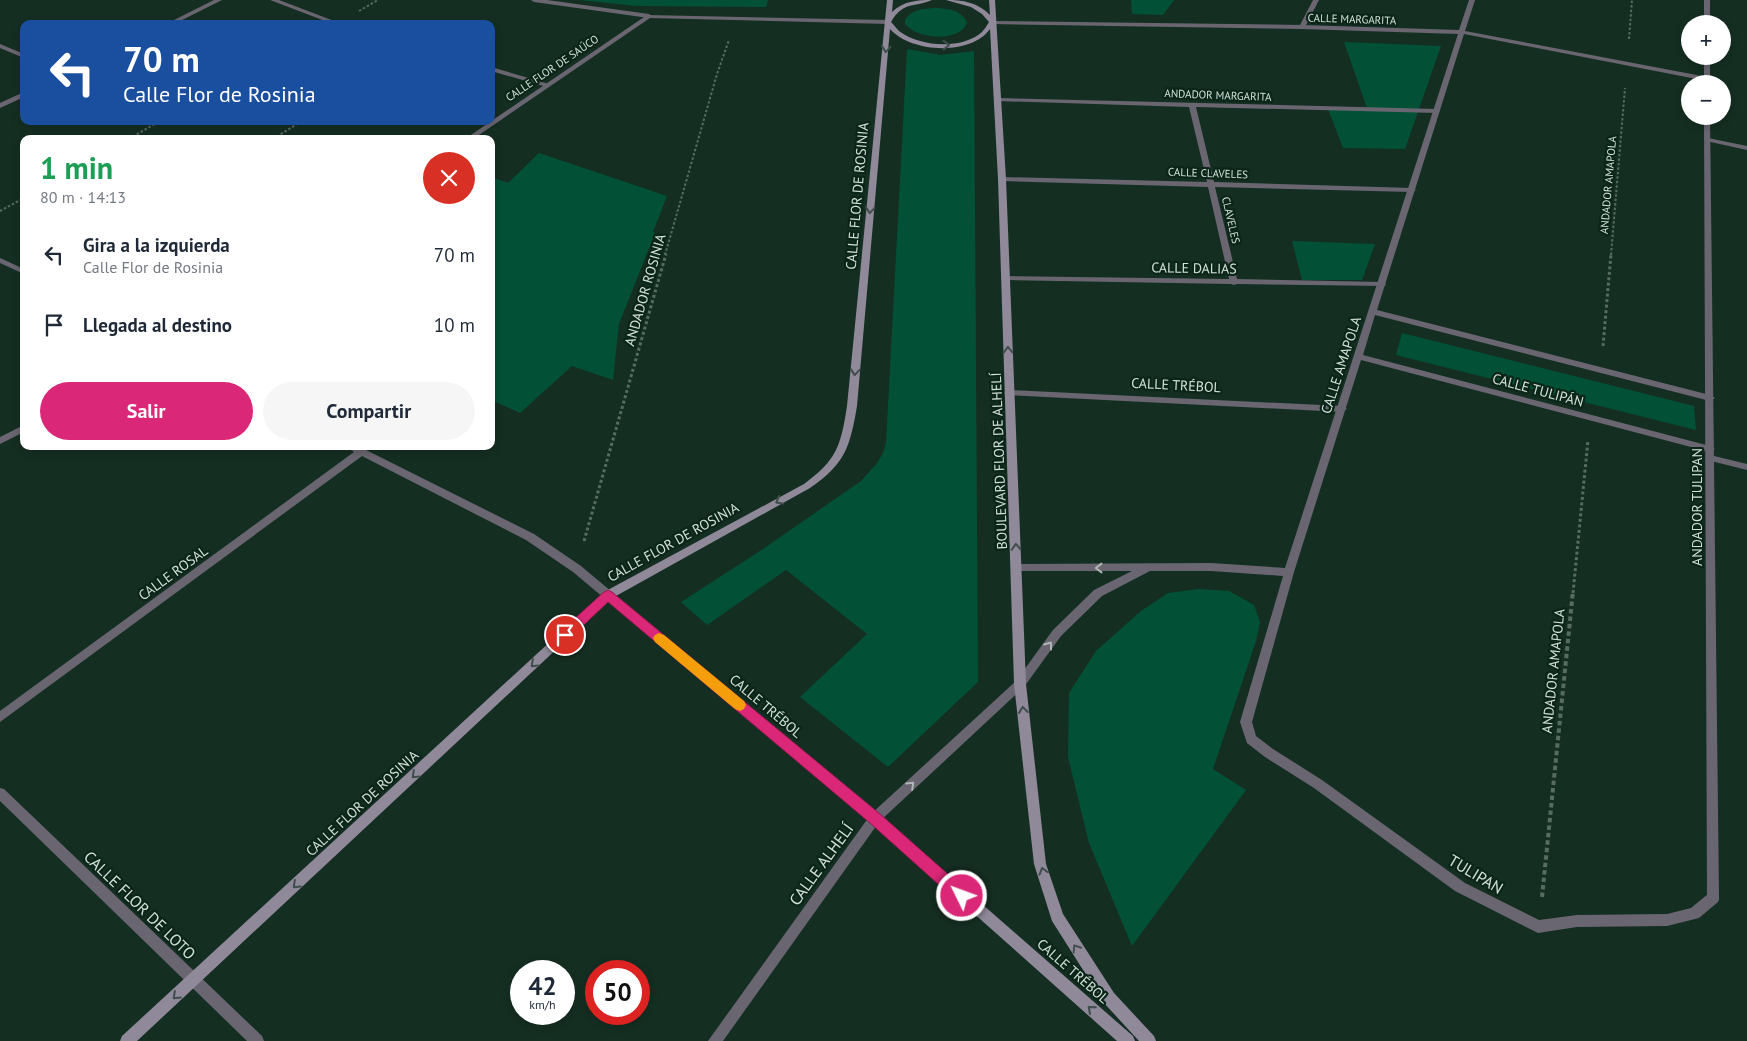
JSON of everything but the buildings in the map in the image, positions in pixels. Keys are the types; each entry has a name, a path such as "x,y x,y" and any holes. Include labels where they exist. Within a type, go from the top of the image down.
{"main road":[{"name":"CALLE FLOR DE ROSINIA","path":"127,1041 608,595 807,486 825,474 840,456 848,435 852,406 890,0"},
{"path":"929,0 899,8 892,15 888,22 898,35 909,40 937,46 970,42 989,30 992,22 988,15 980,8 948,0"},
{"name":"BOULEVARD FLOR DE ALHELÍ","path":"992,0 992,22 999,100 1020,684 1040,864 1057,917"},
{"name":"CALLE TRÉBOL","path":"608,595 875,818 1128,1041"},
{"name":"CALLE TRÉBOL","path":"1057,917 1109,998 1149,1041"}],"street":[{"path":"177,20 219,0"},
{"path":"273,0 328,20"},
{"path":"534,0 649,16 888,22"},
{"path":"1302,27 1316,0"},
{"name":"CALLE AMAPOLA","path":"1252,739 1246,722 1289,572 1472,0"},
{"path":"1707,0 1707,15"},
{"name":"CALLE FLOR DE SAÚCO","path":"495,121 649,16"},
{"name":"CALLE MARGARITA","path":"992,22 1302,27 1463,32 1681,76"},
{"path":"0,46 20,54"},
{"path":"495,70 547,85"},
{"path":"0,106 20,96"},
{"name":"ANDADOR MARGARITA","path":"999,100 1437,111"},
{"name":"CLAVELES","path":"1192,104 1234,283"},
{"name":"CALLE FLOR DE SAÚCO","path":"474,135 488,125"},
{"name":"ANDADOR TULIPAN","path":"1538,927 1577,921 1667,920 1694,914 1713,898 1707,125"},
{"path":"1708,140 1747,148"},
{"name":"CALLE CLAVELES","path":"1002,179 1412,190"},
{"path":"0,260 20,270"},
{"name":"CALLE DALIAS","path":"1006,278 1382,284"},
{"path":"1373,312 1710,398"},
{"name":"CALLE TULIPÁN","path":"1359,357 1590,418 1710,453 1747,467"},
{"name":"CALLE TRÉBOL","path":"1009,393 1342,409"},
{"path":"0,441 20,430"},
{"name":"CALLE TRÉBOL","path":"357,450 530,537 576,568 608,595"},
{"name":"CALLE ROSAL","path":"0,717 361,452"},
{"path":"1017,567 1211,567 1289,572"},
{"name":"CALLE ALHELÍ","path":"715,1041 875,818 1020,684 1057,633 1098,593 1147,568"},
{"name":"TULIPAN","path":"1252,739 1269,753 1318,784 1460,887 1538,927"},
{"name":"CALLE FLOR DE LOTO","path":"0,793 257,1041"}],"path":[{"name":"ANDADOR AMAPOLA","path":"1601,371 1632,0"},
{"name":"ANDADOR ROSINIA","path":"576,568 717,74 736,18"},
{"path":"136,135 153,125"},
{"path":"279,135 295,125"},
{"path":"0,211 20,200"},
{"name":"ANDADOR AMAPOLA","path":"1538,927 1590,418"}],"green space":[{"path":"579,0 768,0 766,7 636,6"},
{"path":"1131,0 1174,0 1163,15 1132,14"},
{"path":"932,8 957,12 965,18 967,23 956,34 938,37 919,33 905,24 907,17 914,12"},
{"path":"1344,42 1441,46 1405,149 1343,148 1328,109 1368,111"},
{"path":"907,49 941,55 974,51 978,682 888,767 800,697 867,634 786,570 707,625 681,602 763,549 861,481 883,453 886,443"},
{"path":"539,153 667,196 653,232 655,233 619,324 613,380 572,366 520,413 495,402 495,178 508,183"},
{"path":"1292,241 1375,244 1362,280 1302,280"},
{"path":"1402,333 1694,406 1696,430 1396,355"},
{"path":"1198,589 1229,591 1254,605 1260,622 1256,641 1213,769 1246,790 1132,946 1089,843 1068,757 1069,693 1096,651 1141,611 1168,593"}],"slow traffic":[{"path":"659,638 740,705"}],"route":[{"path":"565,635 608,595 875,818 962,896"}]}
